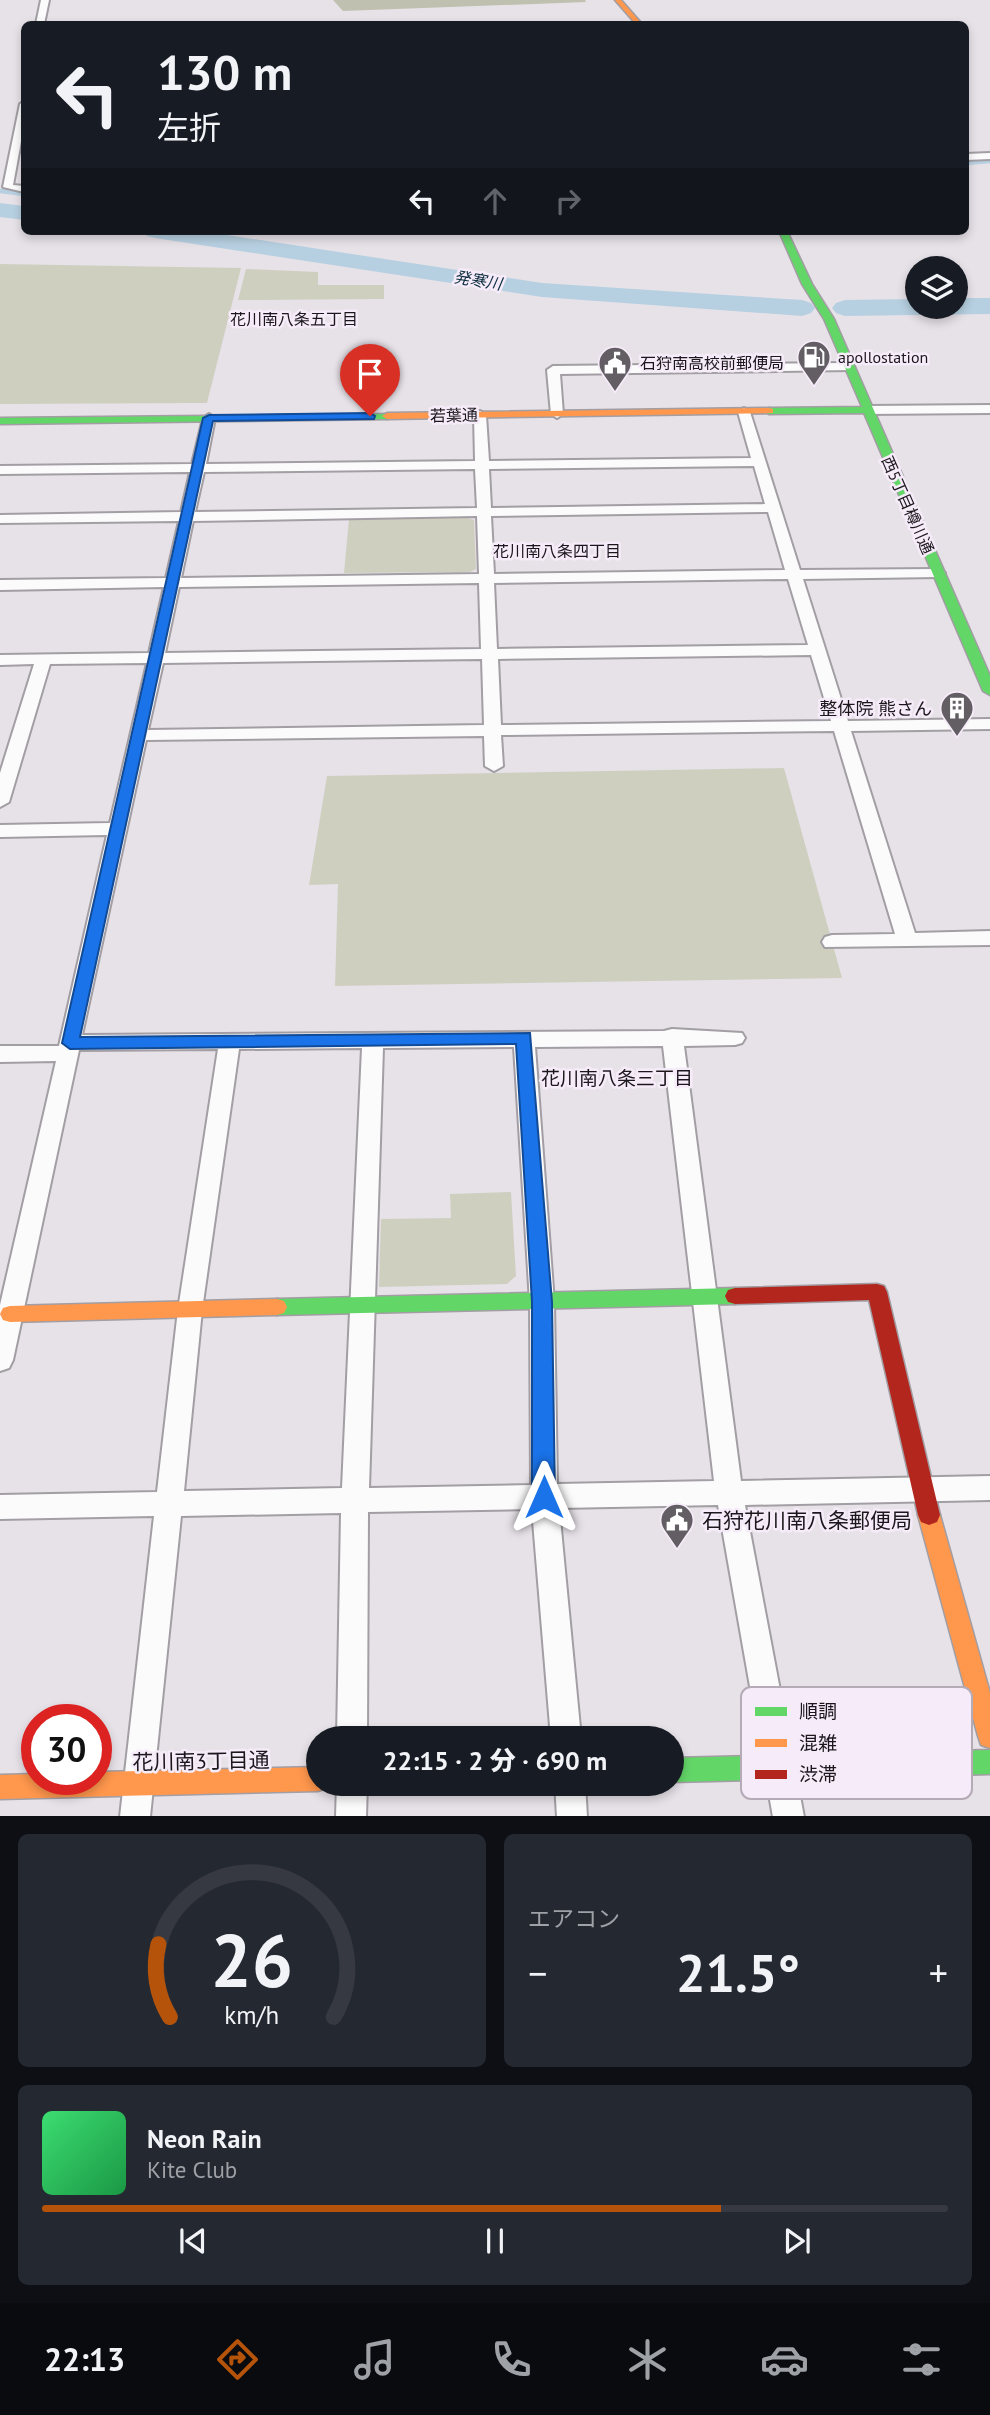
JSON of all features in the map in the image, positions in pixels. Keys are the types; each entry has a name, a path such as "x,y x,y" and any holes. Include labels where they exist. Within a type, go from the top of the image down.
{"street":[{"path":"41,21 45,0"},
{"path":"605,0 623,21"},
{"path":"618,0 636,21"},
{"path":"21,120 8,187 21,189"},
{"path":"969,157 990,156"},
{"name":"西5丁目樽川通","path":"785,235 807,285 829,319 990,691"},
{"name":"西5丁目樽川通","path":"801,235 823,285 829,319"},
{"path":"558,414 553,370 848,367"},
{"path":"867,410 990,409"},
{"name":"若葉通","path":"0,421 867,410"},
{"path":"744,412 907,940"},
{"path":"480,415 494,766"},
{"path":"0,1356 209,418"},
{"path":"0,470 760,462"},
{"path":"0,519 775,508"},
{"path":"0,585 938,573"},
{"path":"971,649 990,651"},
{"path":"0,660 819,650"},
{"path":"0,802 43,660"},
{"path":"139,735 990,724"},
{"path":"0,831 118,829"},
{"path":"832,942 990,938"},
{"path":"0,1054 230,1041 672,1036 735,1038"},
{"path":"672,1036 729,1493 767,1687"},
{"path":"524,1038 542,1302 544,1497 565,1726"},
{"path":"352,1726 355,1500 373,1040"},
{"path":"135,1816 190,1310 230,1041"},
{"path":"10,1314 877,1292 922,1489 990,1736"},
{"path":"0,1507 990,1488"},
{"path":"972,1762 990,1762"},
{"path":"684,1770 741,1768"},
{"name":"花川南3丁目通","path":"0,1787 306,1779"},
{"path":"351,1816 352,1796"},
{"path":"571,1796 572,1816"}],"shaded area":[{"path":"0,264 241,268 207,403 0,404"},
{"path":"246,269 318,272 318,285 384,285 384,299 238,300"},
{"path":"464,517 474,520 476,569 470,572 344,573 349,519"},
{"path":"784,768 842,978 335,986 338,884 309,885 327,776"},
{"path":"511,1192 516,1276 507,1284 379,1287 381,1219 451,1218 450,1194"}],"green space":[{"path":"333,0 585,0 586,2 343,11"}],"waterway":[{"path":"969,163 990,161"},
{"path":"0,191 21,194"},
{"name":"発寒川","path":"0,210 21,213"},
{"name":"発寒川","path":"181,235 542,290 639,299 802,308"},
{"name":"発寒川","path":"968,306 990,306"},
{"name":"発寒川","path":"845,308 905,307"}],"traffic: fast":[{"path":"785,235 807,284 829,319 990,691"},
{"path":"769,411 867,410"},
{"path":"0,421 387,416"},
{"path":"277,1307 735,1296"},
{"path":"972,1762 990,1762"},
{"path":"684,1770 741,1768"}],"traffic: slow":[{"path":"618,0 636,21"},
{"path":"387,416 769,411"},
{"path":"10,1314 277,1307"},
{"path":"929,1515 990,1736"},
{"path":"0,1787 306,1779"}],"traffic: jam":[{"path":"735,1296 877,1292 929,1515"}],"place":[{"name":"apollostation","path":"814,387"},
{"name":"石狩南高校前郵便局","path":"615,393"},
{"name":"整体院 熊さん","path":"957,738"},
{"name":"石狩花川南八条郵便局","path":"677,1550"}],"district":[{"name":"花川南八条五丁目","path":"294,319"},
{"name":"花川南八条四丁目","path":"557,551"},
{"name":"花川南八条三丁目","path":"617,1078"}],"route":[{"path":"370,416 209,418 70,1043 524,1038 542,1302 544,1497"}]}
